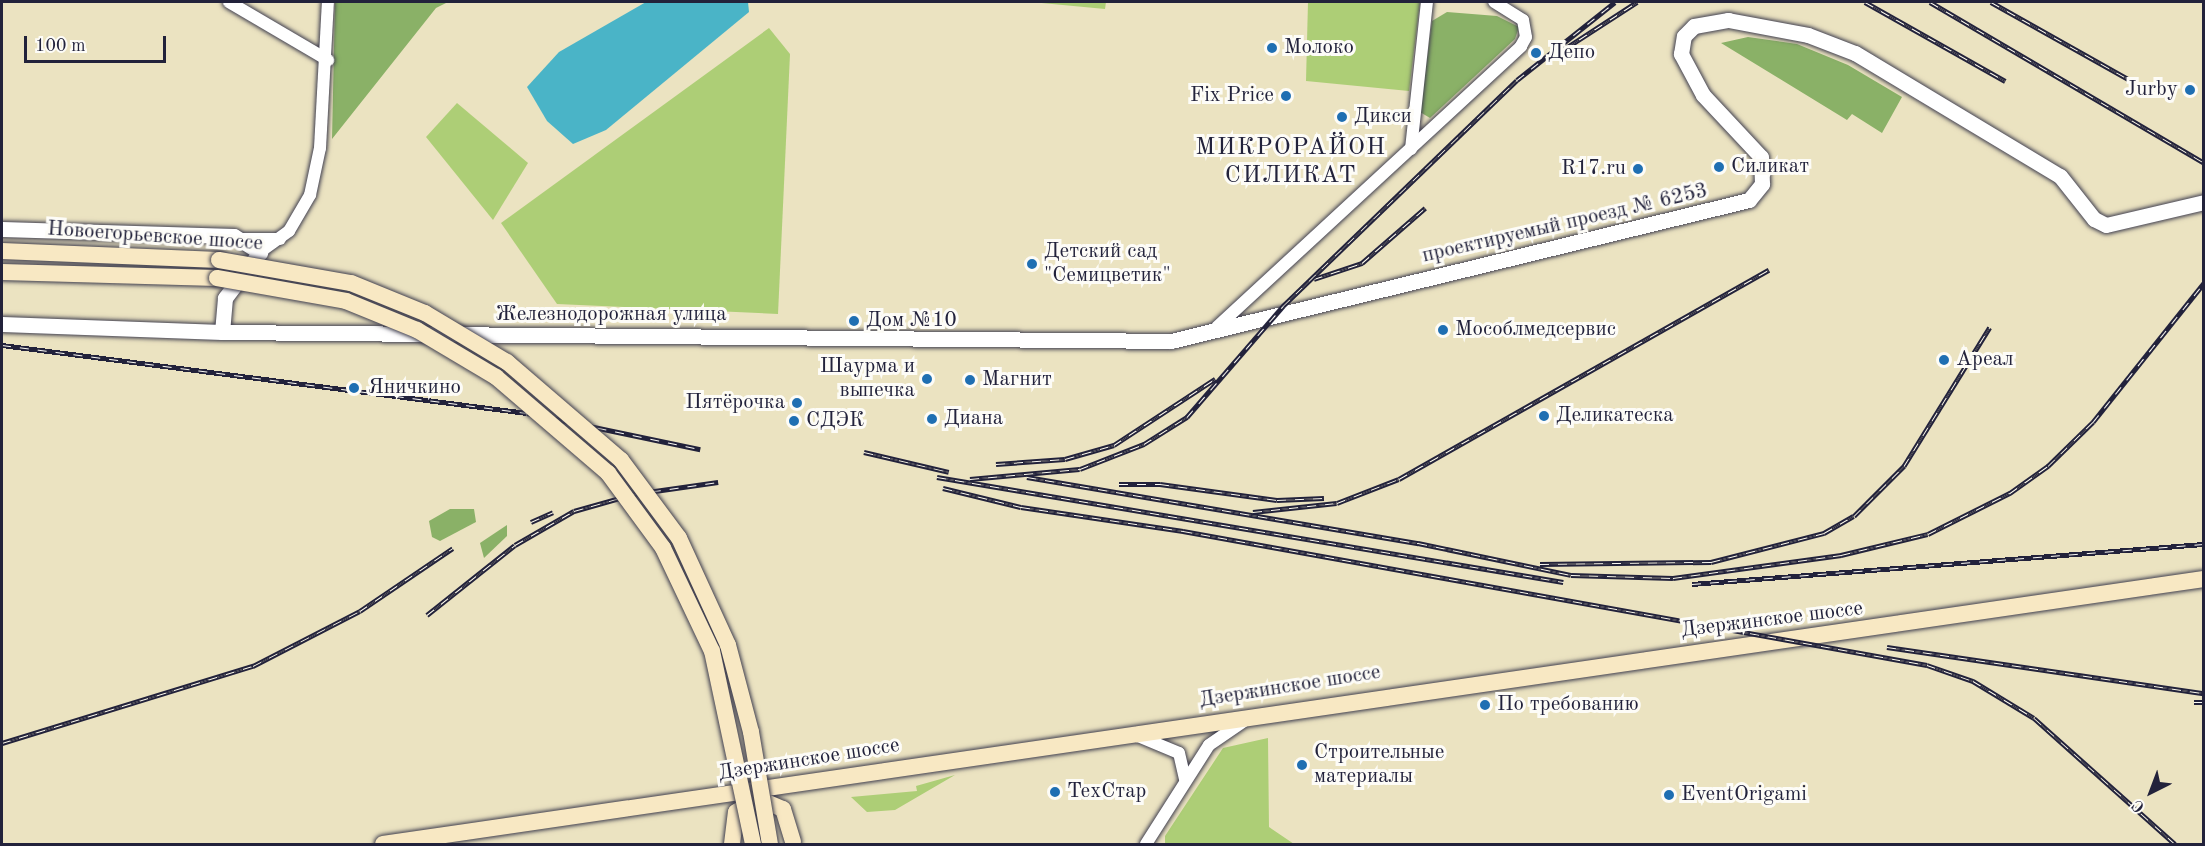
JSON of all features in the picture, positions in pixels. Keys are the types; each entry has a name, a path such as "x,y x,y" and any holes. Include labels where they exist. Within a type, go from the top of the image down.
{"main road":[{"name":"Новоегорьевское шоссе","path":"2,251 219,260 351,283 425,313 507,362 621,460 679,538 728,645 749,722 770,844"},
{"name":"Новоегорьевское шоссе","path":"2,272 217,278 346,301 417,330 496,377 608,473 663,548 712,651 753,844"},
{"name":"Дзержинское шоссе","path":"383,844 721,797 1268,712 1832,637 2204,579"},
{"path":"784,787 793,843"},
{"path":"721,797 732,844"},
{"path":"732,844 736,812 759,799 783,809 793,843"}],"street":[{"path":"229,2 328,60"},
{"path":"222,332 225,298 260,252 281,238 310,195 320,148 328,60 328,2"},
{"path":"1411,148 1427,2"},
{"path":"1217,327 1411,148 1526,37 1523,20 1494,2"},
{"name":"проектируемый проезд № 6253","path":"1217,327 1749,200 1762,184 1761,158 1702,95 1681,54 1687,31 1717,20 1792,31 1855,53 2060,176 2094,219 2106,225 2204,202"},
{"path":"2,229 175,232 239,239 281,238"},
{"path":"239,239 260,252"},
{"name":"Железнодорожная улица","path":"2,324 222,332 1145,344 1217,327"},
{"path":"1146,844 1209,745 1232,728 1268,712"},
{"path":"1128,734 1172,747 1183,760 1185,780"}],"green space":[{"path":"335,2 448,2 436,8 332,139"},
{"path":"1031,2 1106,2 1105,9"},
{"path":"1308,2 1420,2 1409,91 1306,81"},
{"path":"1447,12 1497,16 1519,27 1515,39 1430,118 1420,112 1432,21"},
{"path":"769,28 790,54 778,314 557,304 501,223"},
{"path":"1748,37 1797,44 1848,65 1902,97 1882,133 1852,114 1847,120 1721,43"},
{"path":"457,103 528,163 493,220 426,137"},
{"path":"450,509 474,509 476,522 440,541 432,537 429,521"},
{"path":"507,525 507,536 484,558 480,543"},
{"path":"1268,738 1269,827 1294,844 1165,844 1165,836 1223,748"},
{"path":"955,775 895,810 867,812 851,797 917,791 916,786"}],"water":[{"path":"646,2 748,2 749,12 606,130 573,144 547,121 527,87 559,52"}],"railway":[{"path":"970,479 1080,469 1144,444 1187,417 1283,306 1517,80 1615,2"},
{"path":"1549,59 1637,2"},
{"path":"1865,2 2005,81"},
{"path":"1930,2 2204,163"},
{"path":"1991,2 2146,89"},
{"path":"1314,279 1362,263 1425,208"},
{"path":"1253,512 1337,503 1399,479 1769,270"},
{"path":"1027,477 1418,543 1571,575 1673,578 1841,555 1928,534 2010,493 2048,466 2093,422 2204,283"},
{"path":"1540,564 1711,562 1824,533 1854,516 1904,466 1990,327"},
{"path":"2,345 527,413 700,449"},
{"path":"996,464 1065,459 1114,445 1215,379"},
{"path":"864,452 949,472"},
{"path":"937,477 1563,582"},
{"path":"427,615 515,545 574,511 634,494 718,482"},
{"path":"1119,484 1160,484 1277,500 1324,498"},
{"path":"943,488 1021,507 1183,531 1927,665 1973,681 2034,718 2175,844"},
{"path":"531,522 553,512"},
{"path":"1692,584 2204,544"},
{"path":"2,743 253,666 360,611 453,548"},
{"path":"1887,647 2204,693"},
{"path":"2194,702 2204,702"}],"place":[{"name":"Молоко","path":"1272,48"},
{"name":"Депо","path":"1536,53"},
{"name":"Jurby","path":"2190,90"},
{"name":"Fix Price","path":"1286,96"},
{"name":"Дикси","path":"1342,117"},
{"name":"Силикат","path":"1719,167"},
{"name":"R17.ru","path":"1638,169"},
{"name":"Детский сад \"Семицветик\"","path":"1032,264"},
{"name":"Дом №10","path":"854,321"},
{"name":"Мособлмедсервис","path":"1443,330"},
{"name":"Ареал","path":"1944,360"},
{"name":"Шаурма и выпечка","path":"927,379"},
{"name":"Магнит","path":"970,380"},
{"name":"Яничкино","path":"354,388"},
{"name":"Пятёрочка","path":"797,403"},
{"name":"Деликатеска","path":"1544,416"},
{"name":"Диана","path":"932,419"},
{"name":"СДЭК","path":"794,421"},
{"name":"По требованию","path":"1485,705"},
{"name":"Строительные материалы","path":"1302,765"},
{"name":"ТехСтар","path":"1055,792"},
{"name":"EventOrigami","path":"1669,795"}],"district":[{"name":"МИКРОРАЙОН СИЛИКАТ","path":"1291,163"}]}
